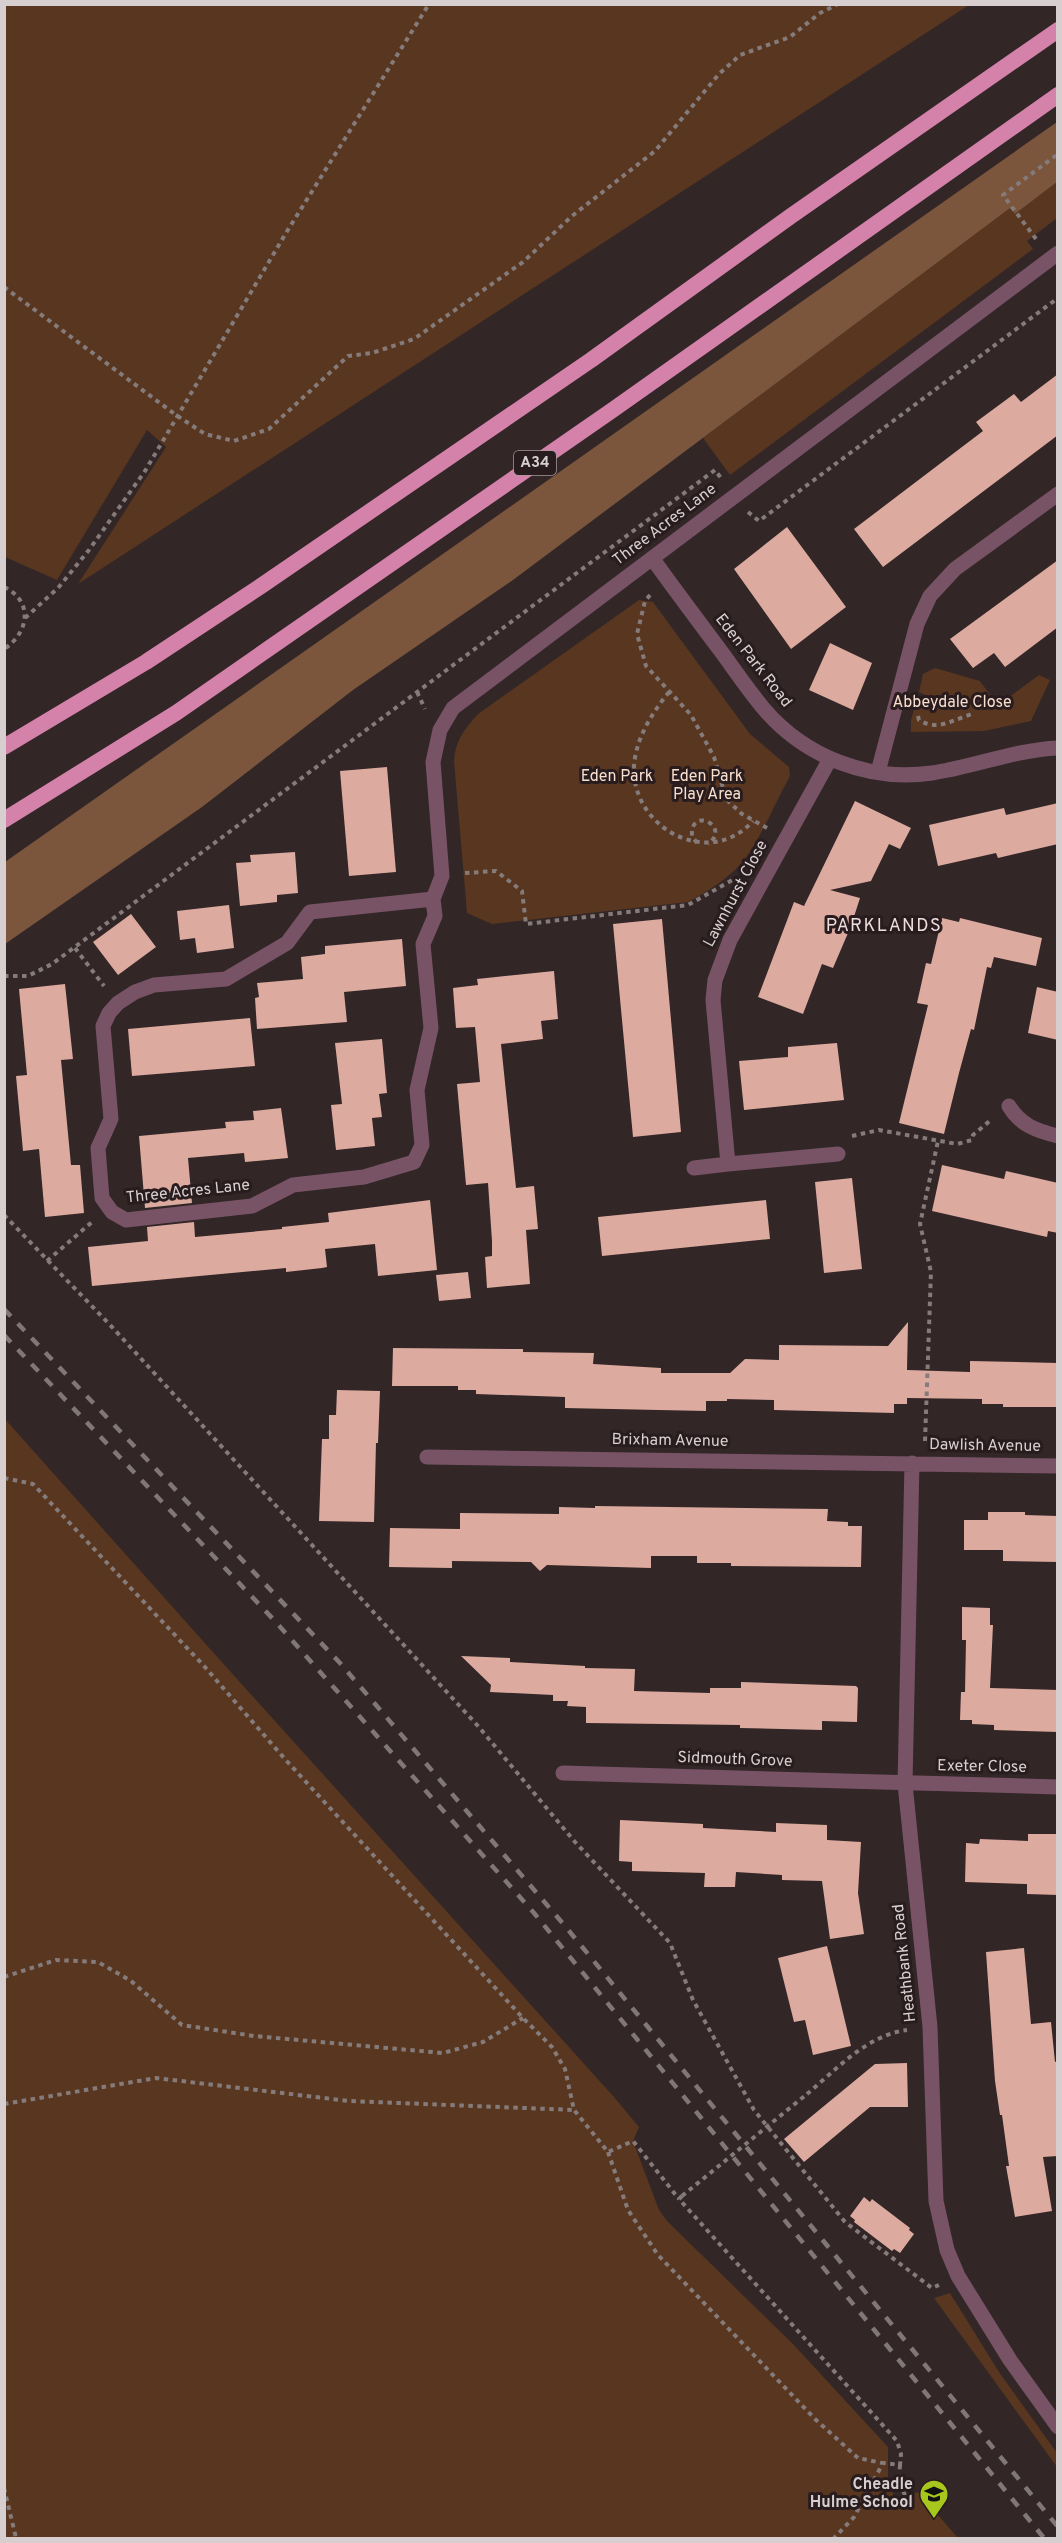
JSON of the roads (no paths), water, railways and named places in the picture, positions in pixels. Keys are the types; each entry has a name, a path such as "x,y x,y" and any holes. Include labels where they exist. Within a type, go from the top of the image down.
{"highway":[{"path":"4,747 146,662 261,586 591,360 790,216 1058,30"},
{"name":"A34","path":"4,819 176,712 614,409 1058,95"}],"street":[{"name":"Three Acres Lane","path":"433,899 310,912 287,943 226,979 154,985 135,992 118,1003 103,1026 111,1119 98,1149 102,1198 112,1212 126,1220 252,1206 293,1185 364,1177 414,1162 422,1145 417,1090 431,1028 423,944 435,916 433,899 442,876 433,762 435,744 444,722 462,699 1058,254"},
{"path":"878,772 917,624 930,596 955,570 1058,494"},
{"name":"Eden Park Road","path":"652,558 764,709 796,739 830,759 878,772 932,773 1018,753 1058,748"},
{"name":"Lawnhurst Close","path":"728,1164 713,1000 715,980 730,940 830,759"},
{"path":"1009,1106 1016,1118 1030,1127 1058,1136"},
{"path":"694,1168 838,1154"},
{"name":"Brixham Avenue","path":"427,1457 918,1463"},
{"name":"Dawlish Avenue","path":"918,1463 1058,1466"},
{"name":"Heathbank Road","path":"918,1463 905,1784 930,2027 936,2201 940,2227 951,2260 970,2297 1010,2360 1058,2427"},
{"name":"Sidmouth Grove","path":"563,1773 905,1784"},
{"name":"Exeter Close","path":"905,1784 1058,1787"}],"railway":[{"path":"4,1309 340,1663 565,1926 1058,2527"},
{"path":"4,1335 274,1620 534,1913 1044,2538"}],"place":[{"name":"Cheadle Hulme School","path":"934,2520"}],"district":[{"name":"PARKLANDS","path":"884,926"}],"park label":[{"name":"Abbeydale Close","path":"952,703"},
{"name":"Eden Park","path":"617,777"},
{"name":"Eden Park Play Area","path":"707,786"}]}
